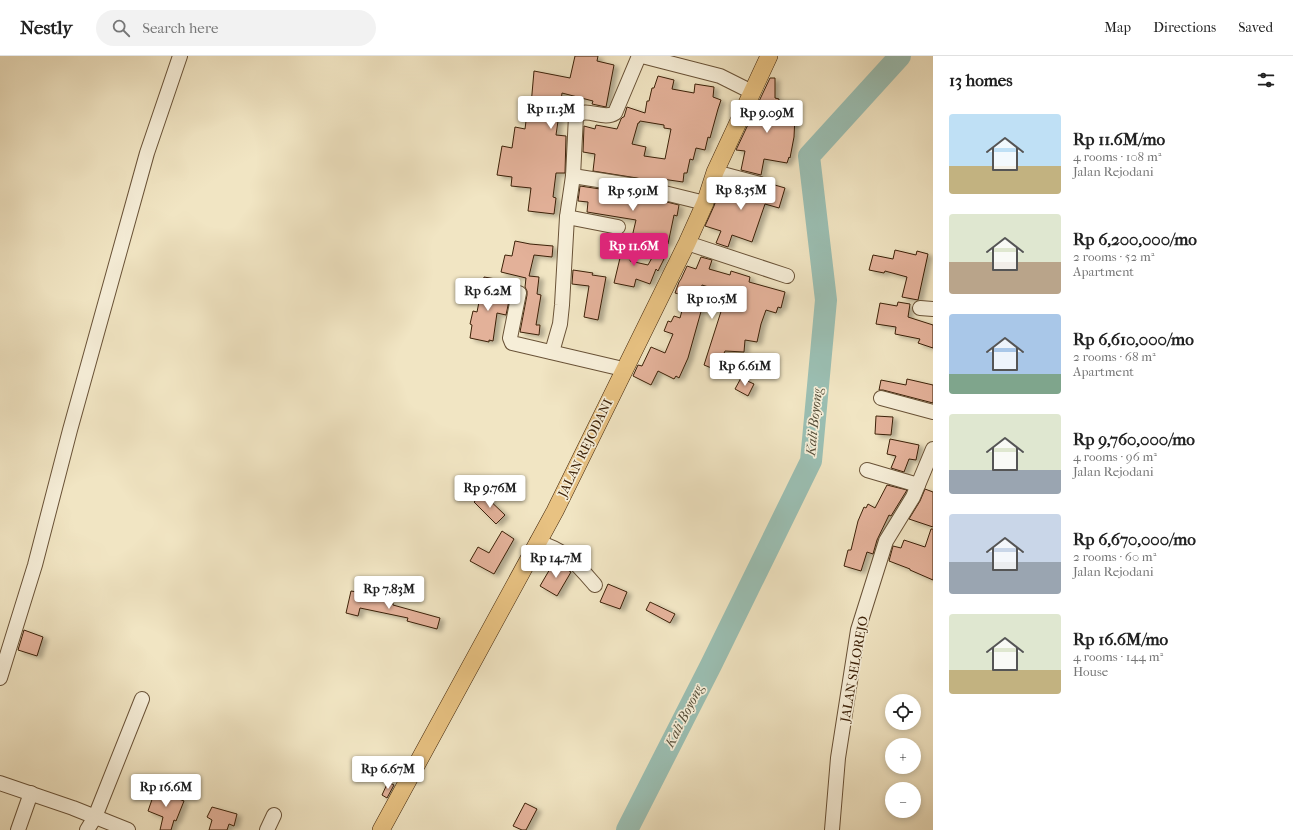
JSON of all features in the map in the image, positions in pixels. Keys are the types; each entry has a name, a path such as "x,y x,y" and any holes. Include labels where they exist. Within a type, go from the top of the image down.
{"main road":[{"name":"JALAN REJODANI","path":"381,830 555,511 623,369 687,242 705,203 716,172 769,56"}],"street":[{"path":"0,678 35,565 70,430 147,152 180,56"},
{"path":"552,352 560,324 562,305 567,217 573,176 576,116 582,112 608,116 615,113 640,56 720,76 752,92"},
{"path":"716,172 760,184"},
{"path":"573,176 636,186 705,203"},
{"path":"567,217 618,227"},
{"path":"687,242 787,276"},
{"path":"519,293 511,341 512,343 623,369"},
{"path":"881,398 933,412"},
{"name":"JALAN SELOREJO","path":"832,830 838,758 858,630 886,541 913,497 933,449"},
{"path":"867,470 918,485"},
{"path":"541,536 550,546 568,555 595,585"},
{"path":"88,830 95,817 142,699"},
{"path":"0,783 31,793 128,830"},
{"path":"18,830 31,793"},
{"path":"267,830 274,815"}],"building":[{"path":"575,56 598,56 597,61 614,65 606,107 592,104 593,101 562,93 556,135 566,136 565,173 556,173 553,197 556,198 554,214 528,211 531,188 511,186 512,177 497,175 502,146 512,148 515,127 525,129 528,105 531,105 534,71 570,78"},
{"path":"658,76 674,80 672,89 694,93 695,84 714,87 713,97 721,100 705,150 696,148 693,160 690,159 687,173 684,173 683,182 662,179 661,184 637,178 593,171 595,154 583,152 584,126 595,129 596,125 617,129 621,119 624,117 627,107 645,113 647,101 649,101 652,88 654,88","holes":["640,121 664,125 664,128 671,129 665,159 644,156 646,147 632,144 638,123"]},
{"path":"770,78 775,78 775,98 779,99 777,116 795,116 794,137 790,158 789,157 787,163 764,159 761,175 741,170 745,151 736,150"},
{"path":"722,183 758,192 766,190 768,183 785,188 779,208 765,204 752,242 732,235 728,247 716,243 721,231 705,226"},
{"path":"580,186 634,194 679,205 677,216 674,215 668,244 632,237 636,220 587,212 588,202 578,201"},
{"path":"621,237 634,244 630,261 648,265 654,254 664,259 658,271 656,269 650,284 636,279 634,287 614,283 620,258 617,257"},
{"path":"515,241 553,246 552,257 534,255 529,276 539,277 537,294 541,295 536,325 540,325 539,335 520,332 527,295 525,287 526,278 501,272 505,255 512,256"},
{"path":"895,250 916,255 917,251 928,254 918,300 902,297 907,277 885,271 884,273 869,270 873,255 893,259"},
{"path":"701,257 712,260 709,269 730,275 731,271 750,277 749,282 785,292 781,308 778,307 776,313 766,310 757,342 745,340 744,352 725,351 718,367 715,366 714,369 704,365 725,299 723,298 725,292 702,285 695,306 702,308 688,358 679,378 676,376 674,379 658,371 651,385 633,376 638,365 642,366 651,347 665,353 673,334 664,331 668,321 671,322 674,316 680,318 686,296 675,293 679,282 687,266 696,269"},
{"path":"573,270 593,273 592,275 606,277 598,320 584,317 589,286 572,284"},
{"path":"484,277 496,279 494,293 510,296 506,315 497,313 493,341 489,340 489,342 470,338 472,325 470,324 473,311 477,312"},
{"path":"898,302 910,304 908,317 933,325 933,348 918,343 920,339 895,334 896,327 876,324 880,303 897,306"},
{"path":"741,378 754,384 748,396 735,389"},
{"path":"907,379 933,385 933,403 879,390 881,380 906,385"},
{"path":"876,416 893,417 891,435 875,434"},
{"path":"890,439 919,445 916,460 909,459 904,472 891,468 896,456 887,454"},
{"path":"887,485 907,490 891,516 889,515 877,540 873,554 867,552 861,571 844,566 848,550 851,550 858,521 864,507 866,508 868,504 875,508"},
{"path":"925,489 933,492 933,527 909,519 920,501"},
{"path":"483,494 505,515 496,524 474,502"},
{"path":"931,529 933,529 933,580 889,561 893,546 901,548 904,540 925,547"},
{"path":"502,531 514,539 494,574 470,561 478,547 489,553"},
{"path":"554,562 571,572 557,596 540,586"},
{"path":"608,584 627,592 620,609 600,602"},
{"path":"351,591 363,593 362,597 393,603 393,605 440,618 437,629 407,621 408,618 360,608 358,616 346,613"},
{"path":"650,602 675,614 670,623 646,610"},
{"path":"24,630 43,637 37,656 18,650"},
{"path":"388,782 394,785 387,798 382,795"},
{"path":"156,788 170,793 169,795 184,801 176,821 174,820 171,830 160,830 163,817 148,811"},
{"path":"525,803 537,809 526,830 522,830 513,826"},
{"path":"212,807 237,814 234,826 229,824 227,830 209,830 212,820 207,817"}],"waterway":[{"name":"Kali Boyong","path":"627,830 711,665 811,461 826,300 809,156 900,56"}]}
